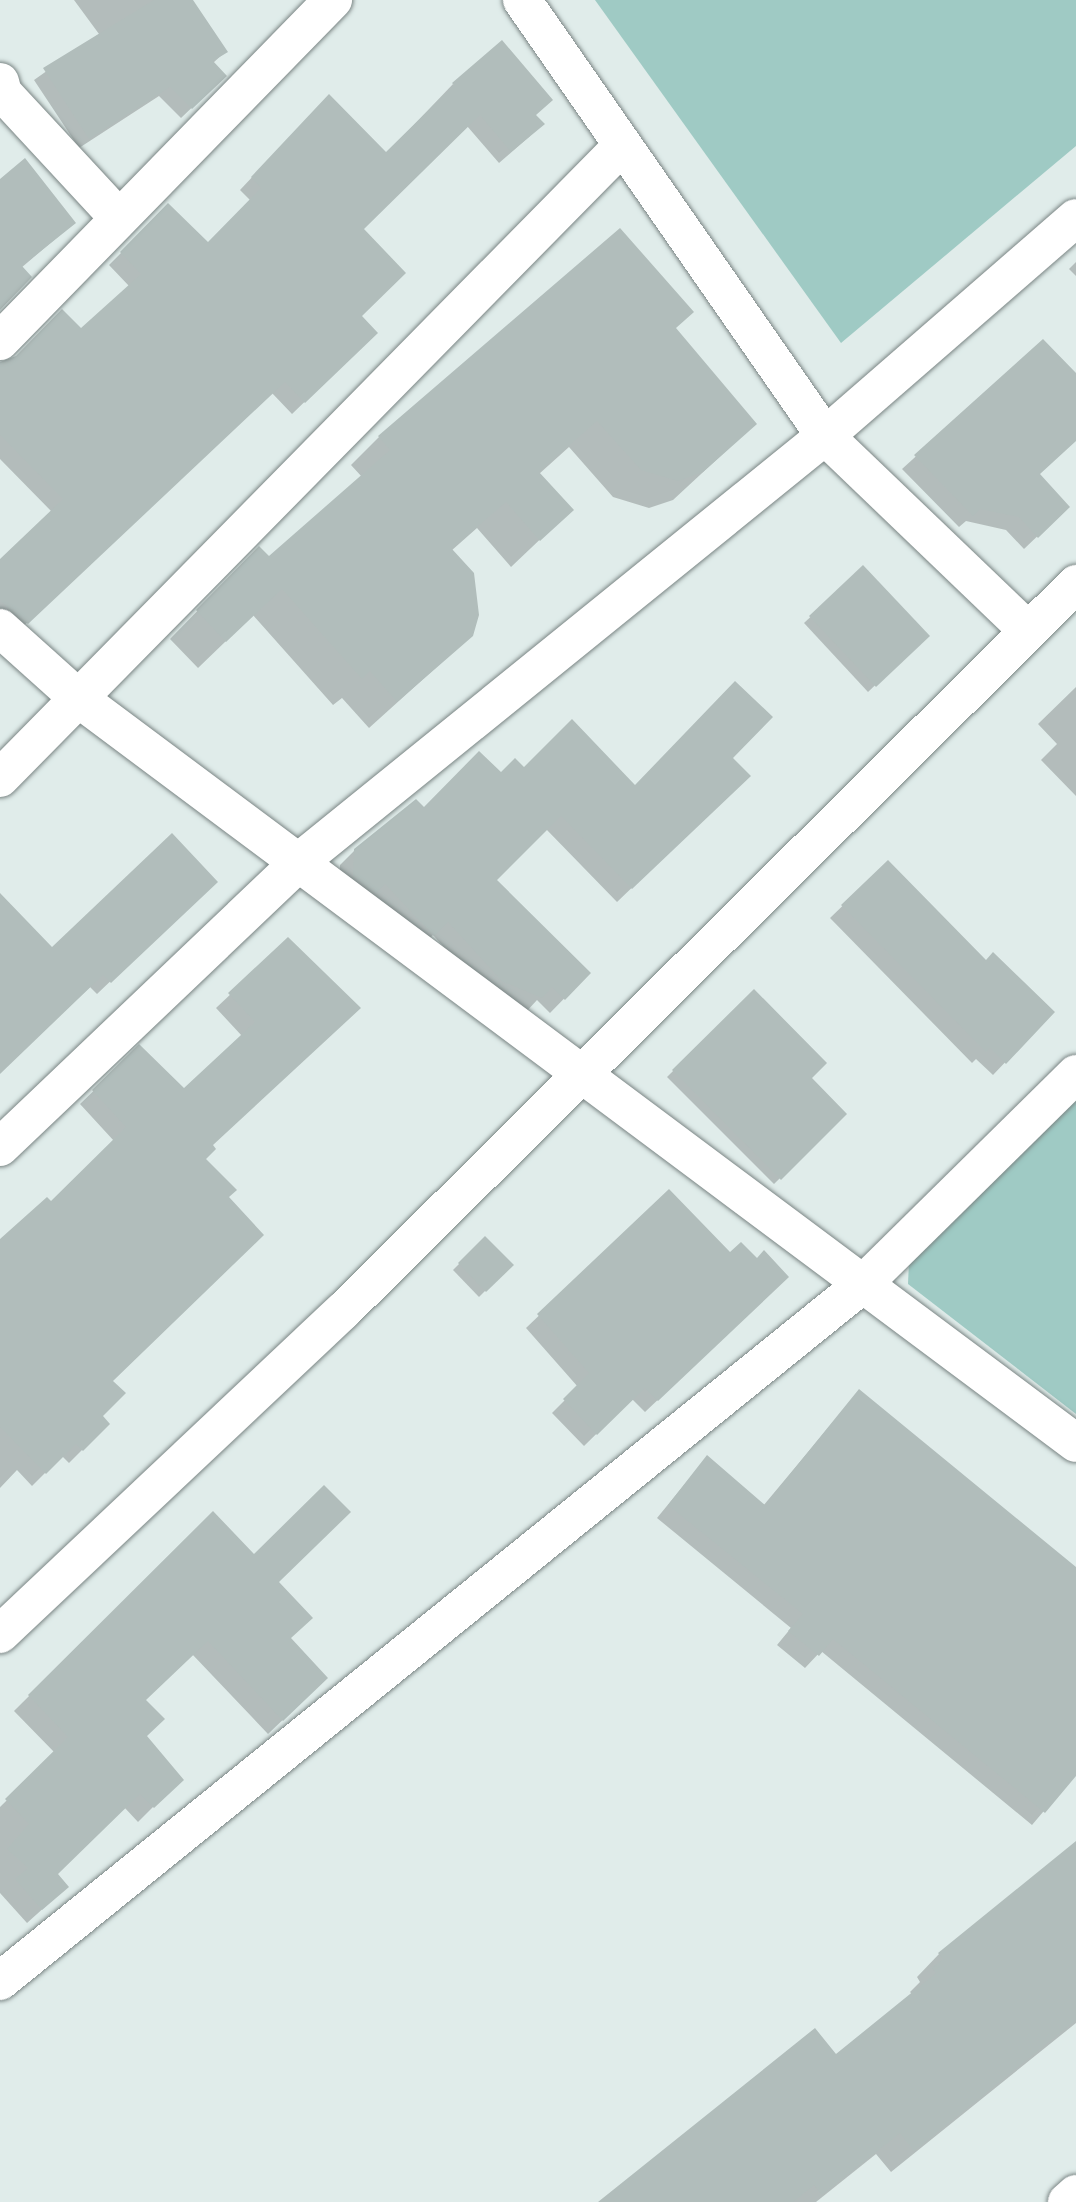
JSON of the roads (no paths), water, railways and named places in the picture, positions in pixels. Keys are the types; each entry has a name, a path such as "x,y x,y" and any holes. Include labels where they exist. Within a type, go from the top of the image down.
{"street":[{"path":"0,341 118,217 333,0"},
{"path":"522,0 621,148 825,436 1027,630"},
{"path":"0,82 3,93 118,217"},
{"path":"0,778 621,148"},
{"path":"0,1147 300,861 825,436 1076,218"},
{"path":"0,1634 342,1312 580,1072 1076,584"},
{"path":"0,628 78,698 300,861 1076,1443"},
{"path":"0,1981 863,1284 1076,1074"},
{"path":"1067,2202 1076,2194"}]}
